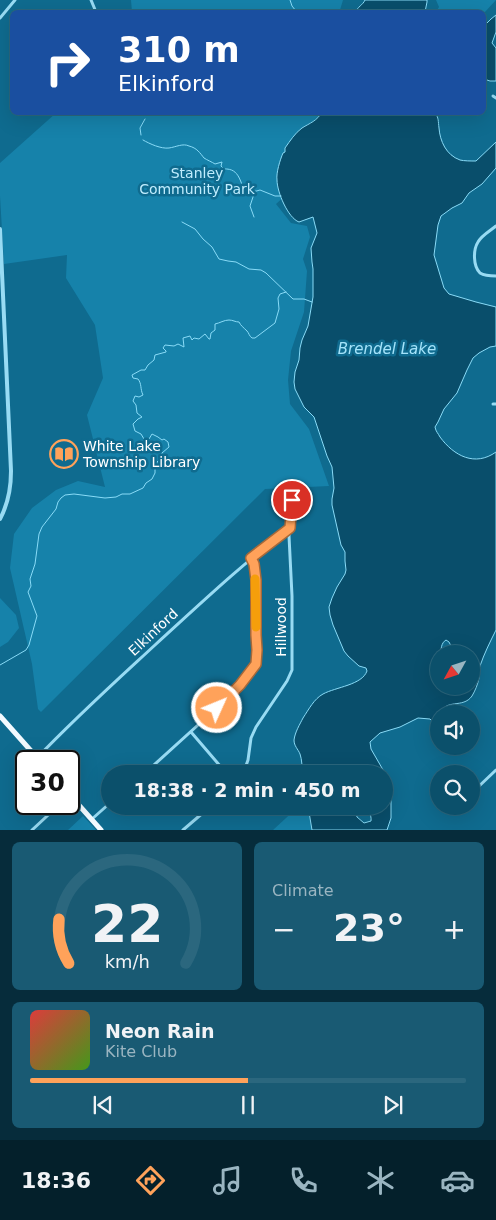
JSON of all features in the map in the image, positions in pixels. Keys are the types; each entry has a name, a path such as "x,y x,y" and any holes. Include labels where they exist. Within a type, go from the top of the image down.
{"highway":[{"path":"0,716 30,750"},
{"path":"80,807 101,830"}],"street":[{"path":"0,18 15,0"},
{"path":"496,226 483,236 477,243 475,250 476,266 481,273 486,276 496,276"},
{"path":"0,229 11,471 8,500 0,519"},
{"name":"Hillwood","path":"246,765 251,738 256,727 287,681 292,670 290,528 292,500"},
{"name":"Elkinford","path":"48,750 68,726 251,558 290,528"},
{"path":"154,765 240,685 256,664 256,580 254,564 251,558"},
{"path":"191,732 218,765"},
{"path":"480,785 496,770"},
{"path":"91,819 101,811"},
{"path":"32,830 48,815"},
{"path":"184,830 201,815"}],"green space":[{"path":"131,0 343,0 340,10 132,10"},
{"path":"436,0 496,0 486,11 437,10 439,7"},
{"name":"Stanley Community Park","path":"54,115 374,115 276,204 291,223 307,226 310,237 303,259 307,271 304,312 291,351 288,380 290,404 309,429 329,486 265,489 41,712 38,709 32,664 10,568 14,534 32,508 56,490 78,481 105,487 87,415 103,378 95,325 66,278 67,255 4,264 0,163"},
{"path":"0,598 16,615 19,628 8,642 0,647"},
{"path":"289,815 340,815 353,830 273,830"},
{"path":"83,816 96,830 68,830"}],"water":[{"path":"365,0 427,0 425,10 357,10"},
{"path":"496,15 496,32 492,43 496,48 496,81 486,80 486,24"},
{"name":"Brendel Lake","path":"320,115 436,115 441,138 447,151 455,158 462,160 476,161 496,142 496,168 482,184 469,193 462,203 441,216 434,255 444,288 449,294 496,307 496,346 490,347 473,358 457,393 444,409 435,427 446,444 465,457 480,459 496,452 496,630 480,664 480,645 450,645 446,640 442,645 430,645 430,695 472,695 464,702 450,705 430,705 430,719 418,718 400,727 380,733 370,742 371,749 380,765 302,765 301,756 294,742 295,734 303,718 317,699 323,694 360,680 367,671 366,668 359,666 344,651 330,615 329,607 332,598 346,570 345,552 341,545 332,505 334,488 332,467 314,417 304,407 295,389 294,382 300,348 308,326 313,297 311,248 317,233 313,217 299,222 287,210 277,185 277,174 285,148 299,130 313,122"},
{"name":"Brendel Lake","path":"310,815 356,815 364,823 371,821 370,815 391,815 387,830 312,830"}],"waterway":[{"path":"290,0 295,10"},
{"path":"141,135 140,128 145,119"},
{"path":"143,140 163,148 184,145 192,147 205,159 215,164 222,162 221,166 224,169 233,171 239,177 246,194 260,190 275,196 281,196"},
{"path":"254,217 250,206 255,191"},
{"path":"182,222 195,229 212,247 219,259 236,262 249,269 261,270 293,299 304,299 312,302"},
{"path":"0,665 26,650 29,645 37,616 28,592 31,586 30,579 35,564 39,534 61,498 65,495 74,494 105,498 116,497 122,494 130,494 143,488 152,479 157,462 162,453 169,447 168,442 164,439 162,440 152,434 149,439 144,439 141,434 135,431 133,424 142,417 137,413 136,405 133,401 135,396 143,395 138,379 133,378 132,375 145,370 154,360 155,355 166,352 163,348 165,345 174,346 178,344 184,347 183,338 190,336 192,340 194,338 199,339 205,334 210,339 211,333 215,330 215,324 225,320 239,322 251,337 255,338 275,323 279,309 278,298 280,294 286,292"}],"slow traffic":[{"path":"255,579 256,627"}],"place":[{"name":"White Lake Township Library","path":"64,454"}],"route":[{"path":"217,708 240,685 256,664 256,580 254,564 251,558 290,528 292,500"}]}
